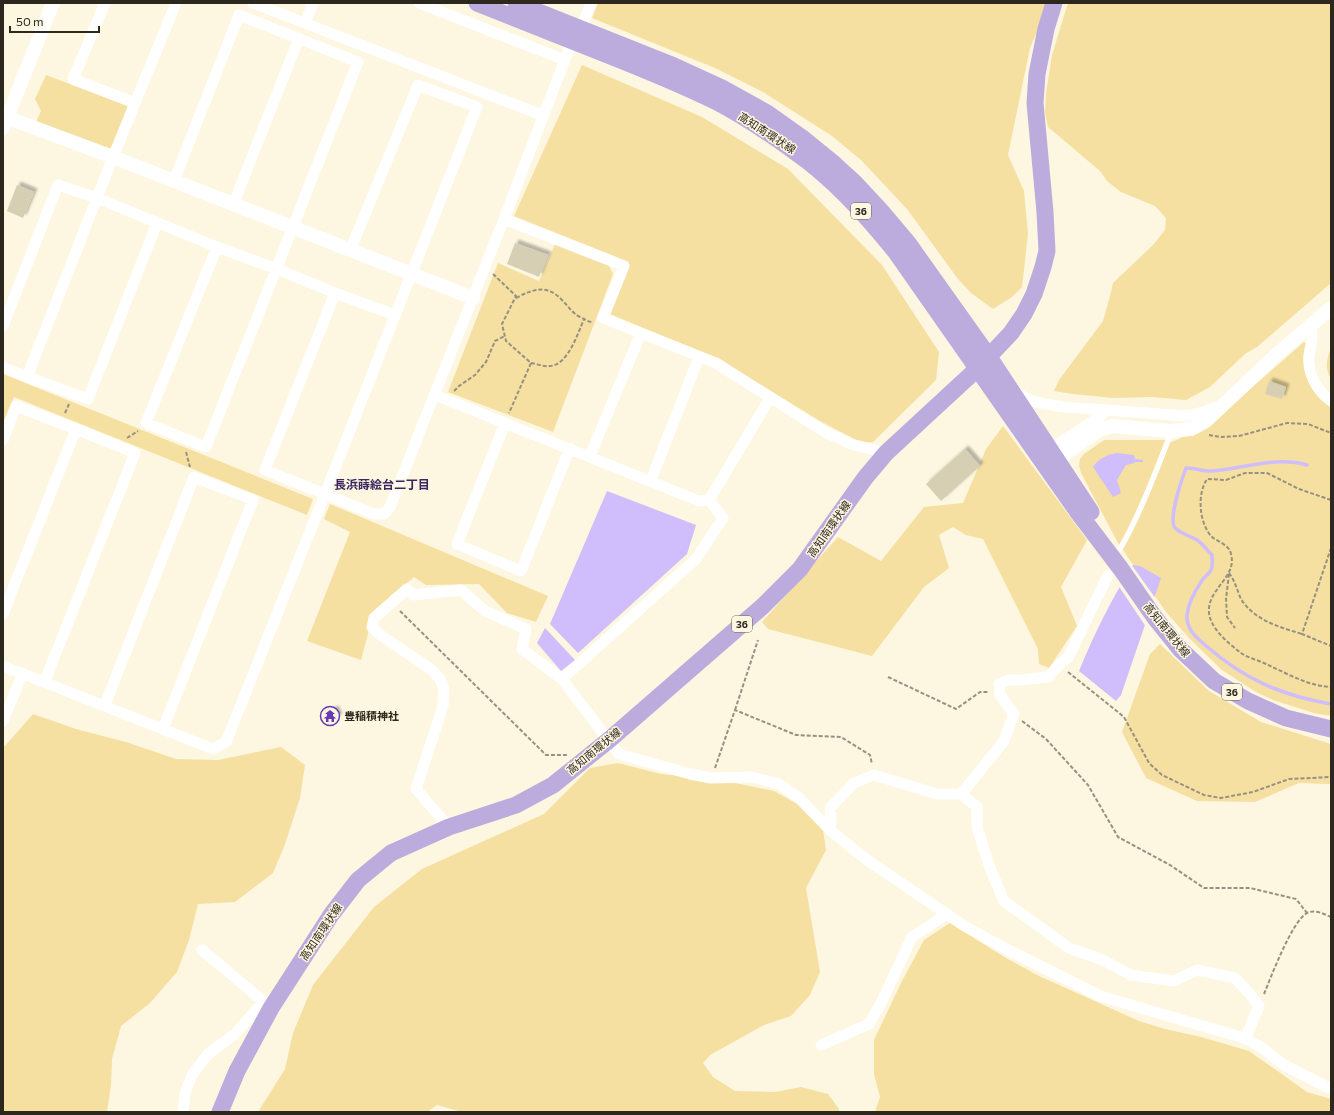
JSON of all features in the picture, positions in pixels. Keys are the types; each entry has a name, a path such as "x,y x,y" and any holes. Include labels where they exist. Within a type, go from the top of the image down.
{"main road":[{"name":"高知南環状線","path":"476,3 674,66 722,88 767,113 805,140 855,183 908,243 989,357 1010,390 1077,511 1114,572 1180,649 1214,681 1248,701 1286,718 1331,729"},
{"name":"高知南環状線","path":"516,3 577,35 716,102 758,126 795,151 845,194 871,221 895,251 977,369 1049,458"},
{"name":"高知南環状線","path":"220,1112 267,1005 331,915 358,880 391,853 449,827 516,805 553,785 609,740 763,606 800,569 865,478 886,453 977,369 1010,333 1024,314 1034,294 1047,251 1036,103 1037,74 1046,29 1054,3"}],"street":[{"path":"53,3 15,100 4,120 113,157 473,298"},
{"path":"105,3 74,79 135,103"},
{"path":"27,377 113,157 176,3"},
{"path":"254,3 544,116"},
{"path":"305,23 313,3"},
{"path":"419,3 565,60"},
{"path":"335,293 265,470 374,514 384,514 390,507 565,60 590,3"},
{"path":"174,181 239,15 358,62 206,447 146,423 217,247"},
{"path":"233,205 299,38"},
{"path":"3,666 45,681 213,749 226,742 478,107 418,85 350,251"},
{"path":"3,326 58,185 97,198 217,247 395,315"},
{"path":"504,219 624,266 603,318 716,363 825,432 851,444 886,453"},
{"path":"3,367 88,399 158,222"},
{"path":"1049,458 1099,430 1112,426 1170,431 1191,429 1206,421 1220,406 1331,308"},
{"path":"1309,326 1314,336 1309,358 1310,370 1314,383 1325,397 1331,401"},
{"path":"590,456 641,333"},
{"path":"651,480 699,357"},
{"path":"1010,390 1035,402 1063,406 1185,416 1200,414 1220,406"},
{"path":"435,395 651,480 699,501 709,500"},
{"path":"709,500 770,398"},
{"path":"3,440 16,406 135,453 45,681"},
{"path":"1049,458 1107,410"},
{"path":"505,423 457,544 521,571 570,448"},
{"path":"3,614 76,429"},
{"path":"105,705 194,477 253,500 163,729"},
{"path":"562,679 696,559 723,518 709,500"},
{"path":"961,794 1004,741 1014,714 1000,695 999,684 1008,680 1048,677 1062,662 1068,658 1114,572"},
{"path":"449,827 416,789 443,706 444,690 440,680 432,670 379,634 372,627 374,618 407,589 414,595 461,590 485,611 526,629 522,649 562,679 619,754 690,774 711,778 752,777 779,784 799,798 830,830 867,860 963,925 1006,949 1100,996 1245,1039 1261,1048 1284,1065 1331,1088"},
{"path":"3,721 23,673"},
{"path":"830,830 830,808 854,783 874,775 937,794 961,794 977,807 977,827 990,868 1004,901 1069,948 1104,960 1131,975 1174,981 1197,970 1235,978 1259,1006 1245,1039"},
{"path":"821,1045 869,1024 881,1003 912,937 947,914"},
{"path":"183,1112 185,1093 192,1075 208,1054 234,1034 267,1005 202,950"}],"lane":[{"path":"1120,549 1151,484 1169,438 1170,431"}],"path":[{"path":"485,266 516,296 515,298"},
{"path":"584,319 569,353 562,362 551,366 531,363 506,342 502,324 515,298 532,290 549,290 562,299 573,314 584,319 589,322 597,322 603,318"},
{"path":"447,400 459,386 475,375 486,362 495,341 505,336"},
{"path":"505,423 531,363"},
{"path":"60,423 73,394"},
{"path":"1204,434 1220,437 1238,436 1287,423 1308,424 1331,433"},
{"path":"114,445 150,424"},
{"path":"182,438 194,477"},
{"path":"1331,500 1299,489 1266,473 1245,473 1226,480 1207,479 1202,492 1201,512 1205,528 1212,537 1223,544 1230,551 1232,565 1229,573 1216,592 1209,607 1210,620 1215,630 1242,653 1307,682 1331,687"},
{"path":"1302,634 1331,548"},
{"path":"1229,573 1226,599 1227,617 1235,628"},
{"path":"1229,573 1234,579 1241,599 1252,613 1276,626 1302,634 1331,646"},
{"path":"392,603 546,755 572,755"},
{"path":"711,778 758,640"},
{"path":"1068,658 1068,674 1124,717 1149,763 1156,771 1204,795 1221,798 1253,792 1289,779 1331,777"},
{"path":"888,677 956,709 980,692 1000,692"},
{"path":"735,710 796,735 841,737 870,756 874,775"},
{"path":"1014,714 1046,739 1088,785 1118,837 1170,865 1204,888 1250,888 1296,899 1307,913"},
{"path":"1259,1006 1287,939 1300,921 1307,913 1316,912 1331,917"}],"shaded area":[{"path":"598,3 1049,3 1030,48 1008,155 1024,191 1028,234 1022,287 1012,297 993,309 971,293 958,279 907,209 861,160 832,136 763,92 715,68 592,18"},
{"path":"1068,3 1331,3 1331,283 1257,347 1245,354 1210,387 1186,400 1152,397 1114,398 1054,391 1059,380 1103,321 1113,283 1153,245 1165,230 1166,218 1155,206 1121,192 1107,181 1100,171 1048,127 1045,113 1046,94 1052,55"},
{"path":"582,65 702,117 788,169 882,265 939,352 936,380 873,442 862,443 820,421 720,360 610,314 629,262 514,216"},
{"path":"46,75 128,106 111,152 36,122 41,111 35,99"},
{"path":"555,244 608,264 613,274 553,432 448,392 498,263 539,281"},
{"path":"1304,342 1307,344 1305,372 1312,387 1331,406 1331,716 1314,713 1273,700 1256,692 1222,670 1190,639 1166,612 1118,543 1081,473 1079,466 1080,459 1084,454 1104,440 1165,440 1172,442 1209,425"},
{"path":"1331,347 1331,379 1327,371 1327,359"},
{"path":"3,374 313,499 307,515 14,397 3,422"},
{"path":"1003,426 1087,540 1061,587 1077,626 1049,668 1039,664 1038,649 983,539 966,535 953,527 939,535 949,568 924,587 872,656 768,629 762,622 838,537 881,561 924,507 963,503 986,449"},
{"path":"1117,453 1134,455 1135,459 1143,460 1143,462 1135,462 1126,465 1117,480 1121,493 1113,497 1093,467 1104,457"},
{"path":"607,491 696,525 687,554 578,653 550,624"},
{"path":"330,504 548,596 536,622 507,613 479,584 426,585 414,577 374,611 361,660 307,641 350,532 324,519"},
{"path":"1133,565 1140,566 1161,578 1121,695 1116,701 1079,671 1104,616"},
{"path":"545,628 575,660 561,671 537,643"},
{"path":"1160,644 1209,691 1261,722 1331,744 1331,784 1299,783 1255,802 1197,801 1146,778 1122,732 1150,654"},
{"path":"33,714 76,729 126,742 176,759 218,760 281,747 305,765 300,798 284,847 273,873 235,902 198,904 189,940 177,972 150,1003 121,1026 112,1059 111,1085 107,1112 3,1112 3,746 5,746"},
{"path":"618,763 661,774 721,780 774,791 801,806 822,823 826,850 806,888 820,972 810,995 791,1016 764,1025 710,1055 703,1063 713,1077 735,1091 775,1092 801,1087 828,1094 839,1109 839,1112 462,1112 437,1105 427,1112 258,1112 285,1069 293,1033 313,985 374,907 422,869 544,814 590,768"},
{"path":"950,923 1006,958 1039,976 1139,1021 1249,1051 1307,1092 1331,1099 1331,1112 875,1112 880,1097 874,1074 874,1040 901,983 924,940"}],"pier":[{"path":"1131,564 1156,599 1146,627 1118,585"}],"building":[{"path":"17,185 34,192 23,218 7,211"},
{"path":"515,243 548,255 539,277 507,264"},
{"path":"1269,381 1286,387 1282,399 1265,394"},
{"path":"965,449 980,466 941,501 926,484"},
{"name":"豊稲積神社","path":"335,709 339,717 325,724 321,715"}],"waterway":[{"path":"1307,465 1271,462 1211,471 1186,468 1176,499 1173,523 1177,530 1197,540 1212,555 1211,570 1196,590 1190,603 1187,615 1188,624 1195,636 1234,667 1264,684 1295,696 1331,704"}],"place":[{"name":"豊稲積神社","path":"330,716"}],"district":[{"name":"長浜蒔絵台二丁目","path":"382,485"}]}
